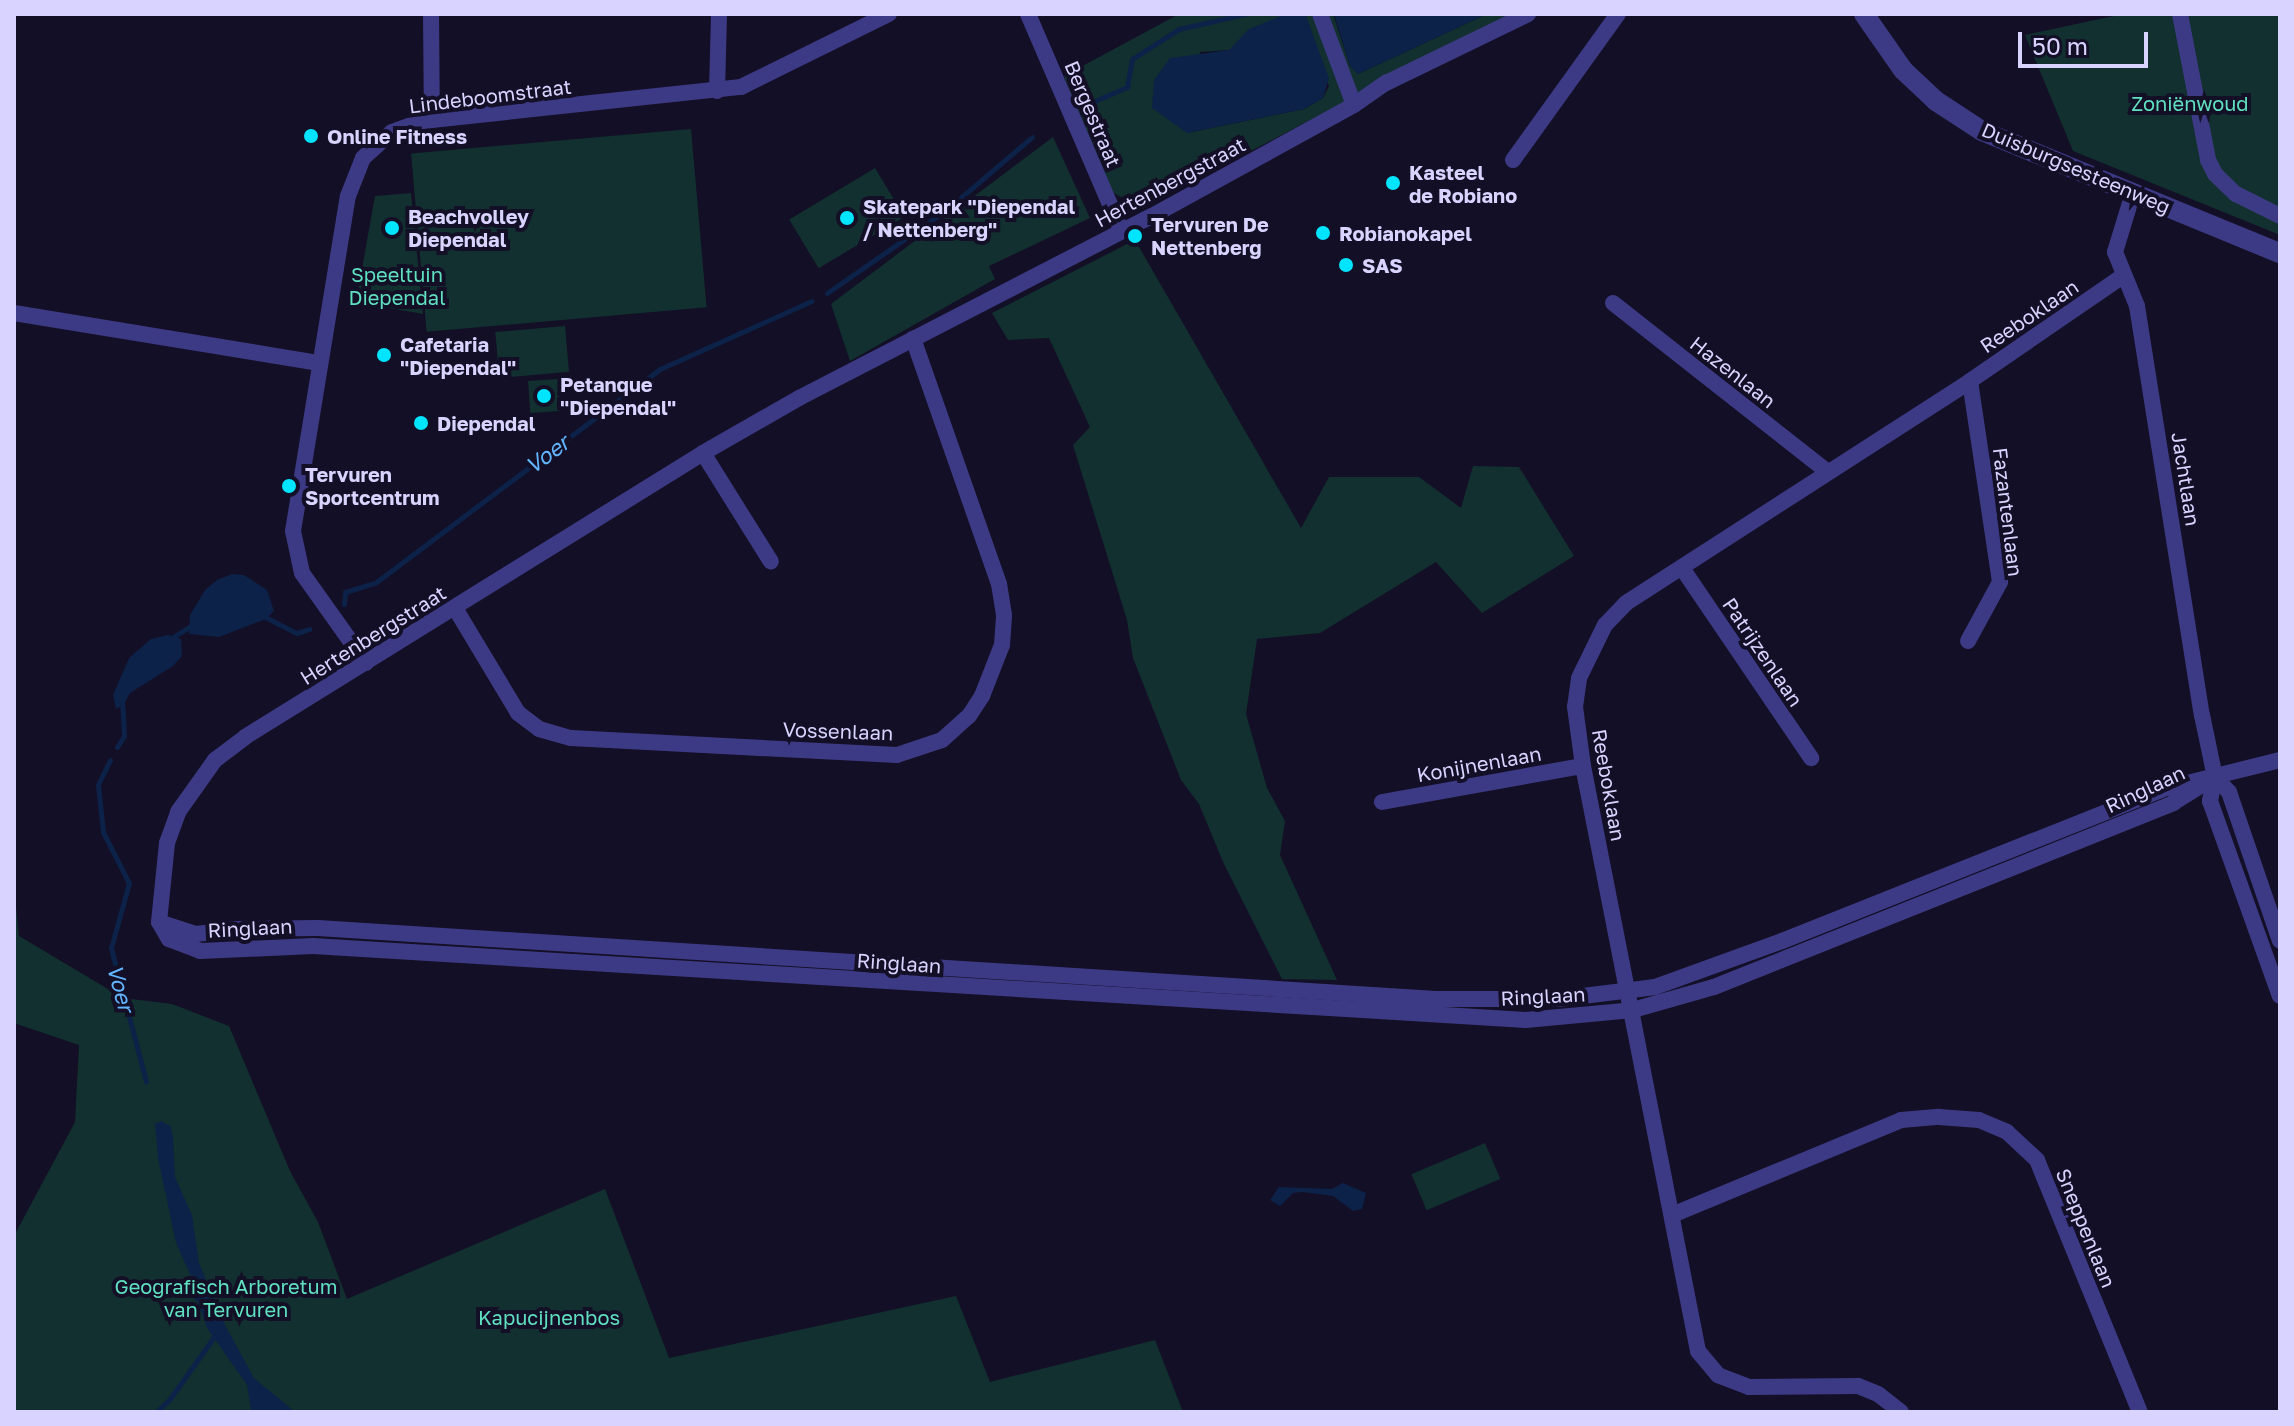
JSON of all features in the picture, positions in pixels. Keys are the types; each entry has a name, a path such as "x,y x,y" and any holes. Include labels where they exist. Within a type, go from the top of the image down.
{"street":[{"path":"431,14 432,120"},
{"path":"717,91 719,14"},
{"name":"Lindeboomstraat","path":"366,663 320,603 302,573 295,546 295,503 318,363 353,177 363,158 392,132 432,120 741,87 889,14"},
{"name":"Bergestraat","path":"1028,14 1121,230"},
{"path":"1320,14 1354,105"},
{"name":"Hertenbergstraat","path":"159,922 167,843 178,812 200,777 237,743 703,453 1354,105 1386,83 1528,14"},
{"path":"1513,160 1618,14"},
{"name":"Duisburgsesteenweg","path":"1864,14 1903,70 1936,101 1982,131 2280,253"},
{"path":"2180,14 2208,160 2215,174 2236,194 2280,216"},
{"name":"Jachtlaan","path":"2133,193 2115,252 2137,306 2202,715 2215,777 2210,801 2280,996"},
{"name":"Reeboklaan","path":"1901,1412 1878,1394 1858,1386 1749,1387 1718,1375 1706,1365 1693,1335 1583,766 1575,707 1579,678 1591,649 1626,603 1970,381 2124,275"},
{"name":"Hazenlaan","path":"1613,303 1828,472"},
{"path":"14,313 318,363"},
{"name":"Vossenlaan","path":"455,608 518,713 539,729 571,738 897,755 942,740 969,716 982,696 1002,645 1004,615 999,584 913,339"},
{"name":"Fazantenlaan","path":"1968,641 2000,582 1970,381"},
{"path":"703,453 771,562"},
{"name":"Patrijzenlaan","path":"1682,568 1811,758"},
{"name":"Ringlaan","path":"159,922 196,934 263,928 318,928 1436,999 1631,1002 2167,788 2280,760"},
{"name":"Konijnenlaan","path":"1382,802 1583,766"},
{"name":"Jachtlaan","path":"2215,777 2229,792 2280,941"},
{"name":"Sneppenlaan","path":"1672,1215 1901,1120 1939,1117 1979,1120 2007,1132 2037,1160 2140,1412"}],"green space":[{"path":"1179,14 1333,14 1350,66 1358,74 1487,14 1513,14 1140,209 1111,191 1064,76","holes":["1281,16 1306,16 1329,86 1323,98 1304,109 1187,133 1200,52 1229,50"]},
{"name":"Zoniënwoud","path":"2123,14 2280,14 2280,235 2073,151 2025,35"},
{"path":"691,129 707,307 427,332 411,153"},
{"path":"1053,137 1090,218 989,266 995,279 850,361 831,304"},
{"name":"Skatepark \"Diependal / Nettenberg\"","path":"875,168 904,217 819,268 789,220"},
{"name":"Speeltuin Diependal","path":"411,193 423,314 356,302 375,196"},
{"path":"1135,240 1301,528 1329,477 1419,477 1461,508 1473,466 1519,467 1574,556 1482,613 1436,562 1320,633 1257,639 1246,714 1267,788 1285,821 1280,855 1337,980 1282,979 1223,862 1199,804 1181,780 1133,658 1127,620 1073,445 1090,427 1049,338 1008,340 992,313"},
{"path":"565,326 569,372 499,378 495,332"},
{"name":"Petanque \"Diependal\"","path":"558,379 560,411 530,413 528,381"},
{"name":"Kapucijnenbos","path":"14,886 19,936 123,998 172,1004 229,1026 290,1171 318,1222 347,1299 605,1189 669,1358 956,1296 990,1382 1155,1340 1183,1412 14,1412 14,1236 75,1122 79,1045 14,1023"},
{"path":"1485,1143 1500,1179 1427,1210 1411,1174"}],"water":[{"path":"1334,14 1487,14 1358,74 1350,66"},
{"path":"1281,16 1306,16 1329,78 1323,98 1304,109 1187,133 1152,108 1154,80 1170,58 1229,50 1249,29"},
{"path":"232,574 244,575 267,590 274,611 266,619 219,637 189,634 190,615 205,590 217,580"},
{"path":"168,635 181,639 182,656 173,666 130,693 124,704 116,709 113,695 129,658 151,639"},
{"path":"161,1121 170,1126 175,1177 192,1215 199,1263 225,1325 254,1378 295,1412 251,1410 247,1385 207,1328 198,1302 193,1298 190,1287 194,1283 176,1243 158,1158 155,1124"},
{"path":"1343,1183 1366,1193 1362,1209 1353,1211 1333,1196 1302,1192 1293,1193 1280,1206 1270,1200 1279,1187 1332,1189"}],"waterway":[{"name":"Voer","path":"1088,104 1127,87 1132,59 1179,29 1245,14"},
{"name":"Voer","path":"827,293 945,211 1032,137"},
{"name":"Voer","path":"344,604 345,592 375,583 660,369 811,301"},
{"name":"Voer","path":"263,616 297,633 309,629"},
{"name":"Voer","path":"170,639 192,625"},
{"name":"Voer","path":"117,747 124,736 122,703"},
{"name":"Voer","path":"110,760 98,785 103,832 129,883 111,948 146,1081"},
{"path":"156,1412 169,1400 216,1334"}],"place":[{"name":"Online Fitness","path":"311,136"},
{"name":"Kasteel de Robiano","path":"1393,183"},
{"name":"Skatepark \"Diependal / Nettenberg\"","path":"847,218"},
{"name":"Beachvolley Diependal","path":"392,228"},
{"name":"Robianokapel","path":"1323,233"},
{"name":"Tervuren De Nettenberg","path":"1135,236"},
{"name":"SAS","path":"1346,265"},
{"name":"Cafetaria \"Diependal\"","path":"384,355"},
{"name":"Petanque \"Diependal\"","path":"544,396"},
{"name":"Diependal","path":"421,423"},
{"name":"Tervuren Sportcentrum","path":"289,486"}],"park label":[{"name":"Geografisch Arboretum van Tervuren","path":"226,1298"}]}
